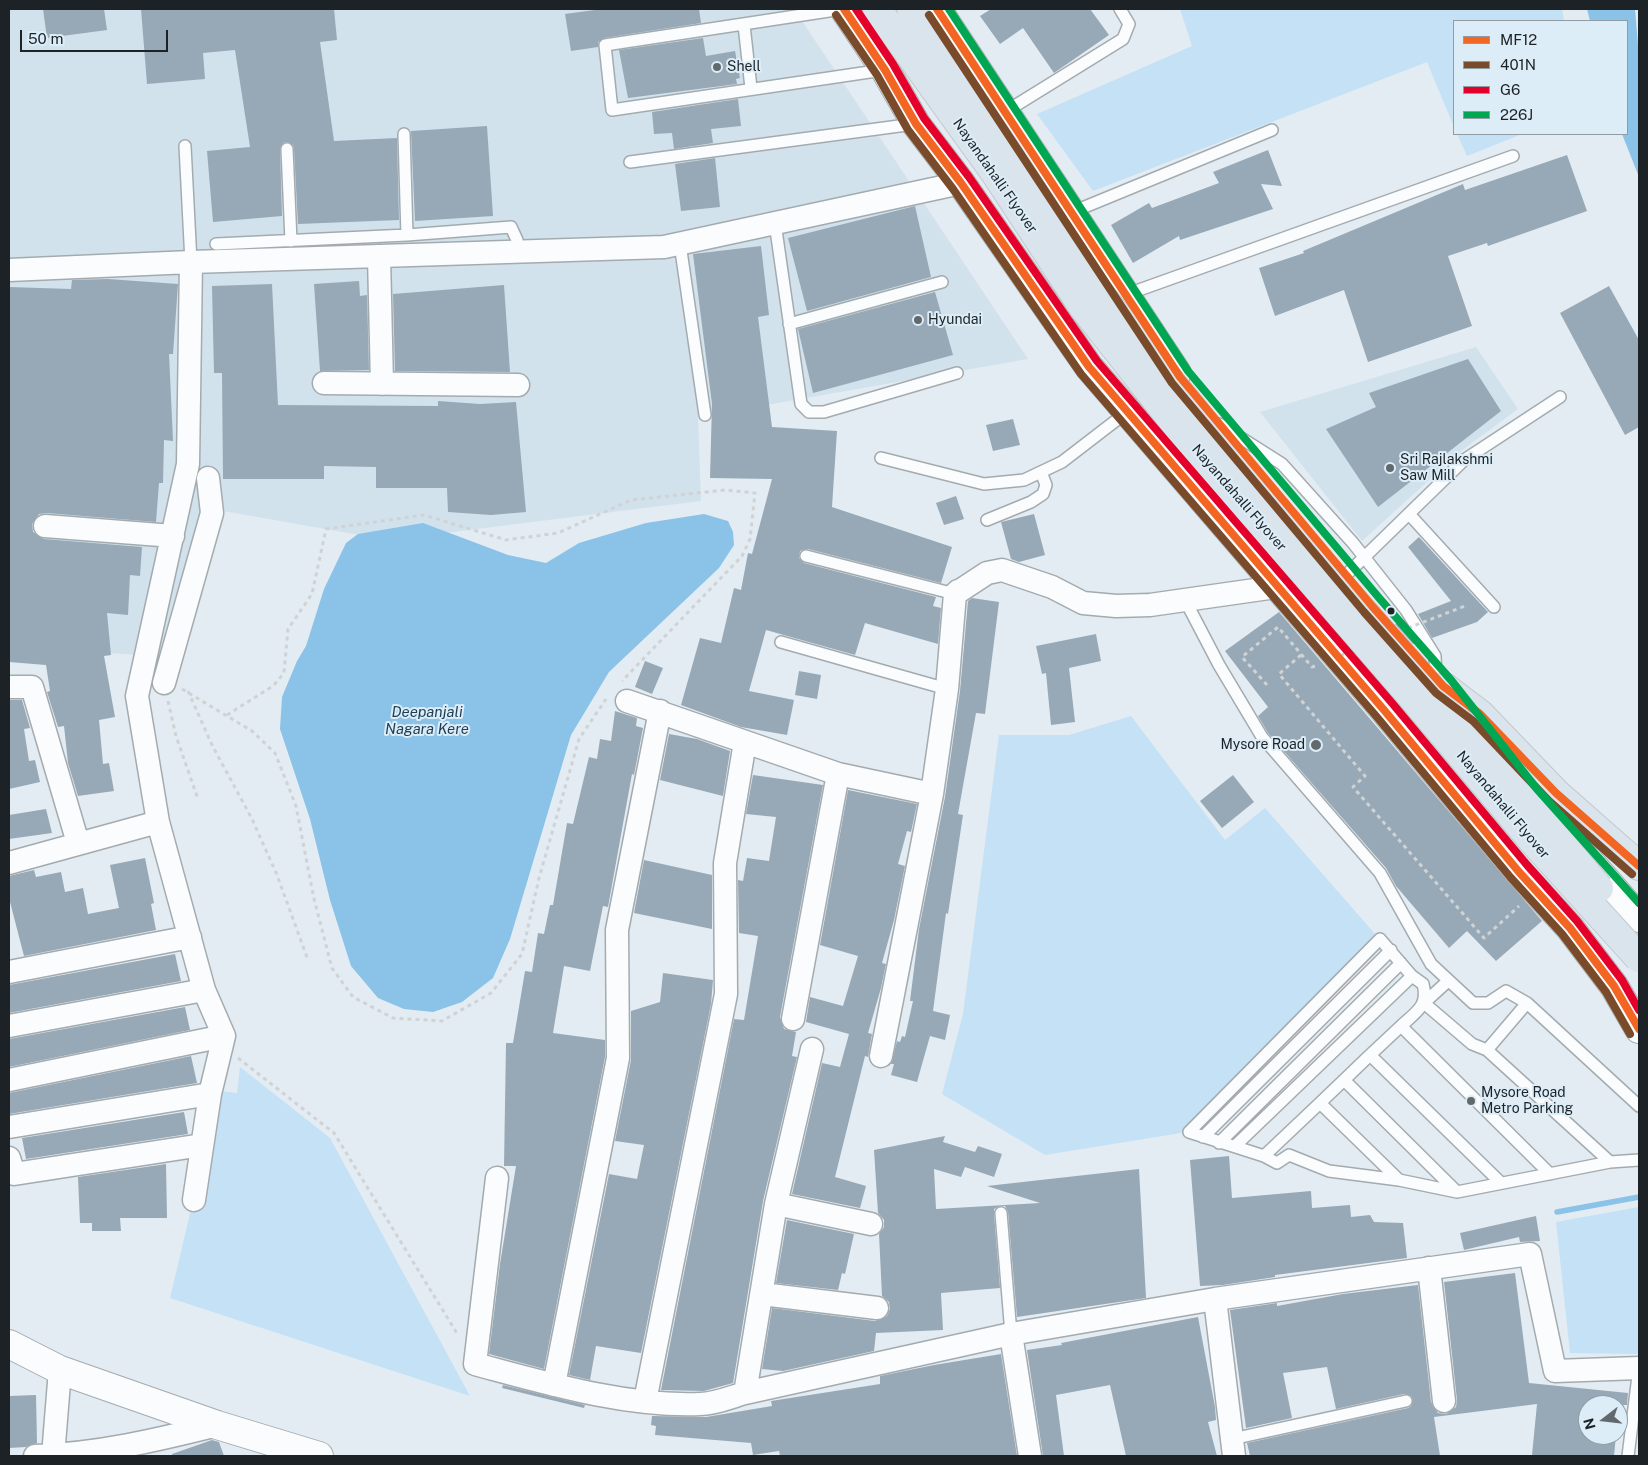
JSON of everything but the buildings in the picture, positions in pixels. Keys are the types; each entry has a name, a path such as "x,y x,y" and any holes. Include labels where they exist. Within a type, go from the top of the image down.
{"highway":[{"name":"Nayandahalli Flyover","path":"877,9 996,173 1103,298 1285,523 1422,678 1639,935"},
{"name":"Nayandahalli Flyover","path":"910,9 1012,157 1103,298 1184,435 1412,697 1531,840 1639,958"},
{"path":"1440,682 1480,714 1556,793 1639,866"}],"street":[{"path":"843,9 884,70 916,124 961,183 1089,367 1519,872 1570,928 1614,986 1639,1029"},
{"path":"937,9 1070,212 1103,298 1180,377 1219,424 1356,566 1440,682 1529,795 1639,918"},
{"path":"9,270 191,262 664,247 961,183"},
{"path":"379,256 382,384"},
{"path":"191,262 188,464 137,696 158,822 204,990 224,1036 210,1094 194,1200"},
{"path":"324,383 518,385"},
{"path":"164,683 212,513 208,478"},
{"path":"45,526 173,536"},
{"path":"881,1056 932,794 947,689 956,593 988,573 1002,570 1052,587 1083,602 1116,606 1150,605 1276,587"},
{"path":"9,687 32,687 78,843"},
{"path":"618,694 745,742 838,774 932,794"},
{"path":"554,1385 618,1058 617,930 660,711"},
{"path":"645,1401 726,994 725,863 745,742"},
{"path":"793,1019 838,774"},
{"path":"9,863 158,822"},
{"path":"9,972 190,937"},
{"path":"9,1026 204,990"},
{"path":"9,1080 224,1036"},
{"path":"745,1393 776,1204 812,1049"},
{"path":"9,1127 210,1094"},
{"path":"9,1158 14,1174 202,1145"},
{"path":"497,1178 475,1364 554,1385 645,1401 702,1405 745,1393 1010,1334 1214,1299 1530,1254 1554,1371 1639,1368"},
{"path":"776,1204 872,1224"},
{"path":"1429,1268 1444,1401"},
{"path":"762,1294 877,1308"},
{"path":"1214,1299 1233,1448"},
{"path":"1010,1334 1030,1456"},
{"path":"9,1344 60,1370 218,1425 319,1456"},
{"path":"60,1370 47,1456 85,1453 151,1441 218,1425"}],"lane":[{"path":"843,9 605,45 612,110 751,88 884,70"},
{"path":"1005,112 1123,39 1129,24 1120,9"},
{"path":"744,25 751,88"},
{"path":"630,162 916,124"},
{"path":"1070,212 1272,130"},
{"path":"404,134 407,235"},
{"path":"185,146 191,262"},
{"path":"287,149 291,241"},
{"path":"1103,298 1513,156"},
{"path":"775,223 800,404 809,412 824,412 957,373"},
{"path":"216,244 407,235 511,227 518,240 517,252"},
{"path":"680,244 705,415"},
{"path":"789,324 942,282"},
{"path":"1356,566 1464,460 1560,397"},
{"path":"881,458 984,484 1024,480 1062,462 1126,412"},
{"path":"987,520 1031,502 1043,494 1046,485 1042,472"},
{"path":"1409,514 1494,607"},
{"path":"806,556 956,593"},
{"path":"1185,600 1219,666 1262,737 1380,874 1431,964 1473,1003 1488,1003 1506,991 1527,1003 1639,1106"},
{"path":"781,642 947,689"},
{"path":"1424,1003 1426,994 1423,984 1412,976 1391,950 1202,1137 1264,1156 1277,1163 1289,1155 1329,1171 1399,1180 1457,1192 1500,1182 1610,1162 1639,1160"},
{"path":"1219,1143 1402,964"},
{"path":"1235,1146 1412,976"},
{"path":"1264,1156 1448,981"},
{"path":"1424,1003 1472,1044 1487,1050 1610,1162"},
{"path":"1487,1050 1527,1003"},
{"path":"1401,1026 1550,1174"},
{"path":"1370,1055 1500,1182"},
{"path":"1344,1080 1457,1192"},
{"path":"1320,1103 1399,1180"},
{"path":"1000,1213 1010,1334"},
{"path":"1628,1456 1639,1368"},
{"path":"1233,1448 1406,1401"}],"path":[{"path":"226,715 273,686 284,673 288,629 312,594 326,529 424,516 506,540 558,534 631,500 725,490 755,493 750,539 742,556 579,739 539,878 522,954 491,993 442,1021 393,1018 353,997 332,968 314,899 296,806 275,752 252,731 226,715 187,690 212,745 252,819 277,875 308,960"},
{"path":"1266,685 1242,657 1278,627 1312,668 1327,661"},
{"path":"1301,655 1279,674 1365,776 1353,786 1484,938 1520,905"},
{"path":"164,683 176,736 198,799"},
{"path":"224,1036 233,1055 334,1133 475,1364"}],"shaded area":[{"path":"9,9 794,9 1028,359 698,417 701,501 388,540 223,511 167,657 9,646"},
{"path":"1180,9 1562,9 1564,20 1453,20 1453,125 1427,62 1093,191 1037,114 1192,46"},
{"path":"1457,135 1520,135 1467,156"},
{"path":"1476,347 1518,409 1461,451 1362,541 1260,412"},
{"path":"1131,716 1225,840 1265,808 1375,934 1181,1133 1045,1155 942,1094 963,1014 999,735 1069,735"},
{"path":"240,1067 330,1138 470,1396 170,1298 219,1091 237,1093"},
{"path":"1639,1207 1639,1354 1570,1353 1556,1222"}],"water":[{"path":"1587,9 1635,9 1639,57 1639,177 1622,135 1628,135 1628,20 1590,20"},
{"name":"Deepanjali Nagara Kere","path":"704,514 728,521 733,532 734,545 719,568 609,672 571,735 510,939 493,978 462,1002 433,1012 404,1009 378,998 351,966 330,900 310,819 280,729 282,697 297,661 306,646 324,589 346,543 358,534 423,523 508,555 546,563 579,543 646,523"}],"waterway":[{"path":"1557,1212 1639,1197"}],"transit line":[{"name":"MF12","path":"844,9 885,70 916,124 961,183 1089,367 1384,710 1519,872 1570,928 1614,986 1639,1029"},
{"name":"G6","path":"856,9 893,64 924,118 969,177 1097,361 1392,703 1527,865 1577,921 1622,980 1639,1010"},
{"name":"MF12","path":"937,9 1180,377 1372,606 1443,686 1480,714 1556,793 1639,866"},
{"name":"226J","path":"949,9 1188,371 1380,599 1451,680 1537,789 1639,903"},
{"name":"401N","path":"836,15 877,75 908,130 953,189 1081,374 1376,716 1511,878 1562,934 1606,992 1630,1034"},
{"name":"401N","path":"929,15 1172,383 1364,612 1436,693 1473,721 1549,801 1632,874"}],"place":[{"name":"Shell","path":"717,67"},
{"name":"Hyundai","path":"918,320"},
{"name":"Sri Rajlakshmi Saw Mill","path":"1390,468"},
{"name":"Mysore Road","path":"1316,745"},
{"name":"Mysore Road Metro Parking","path":"1471,1101"}]}
